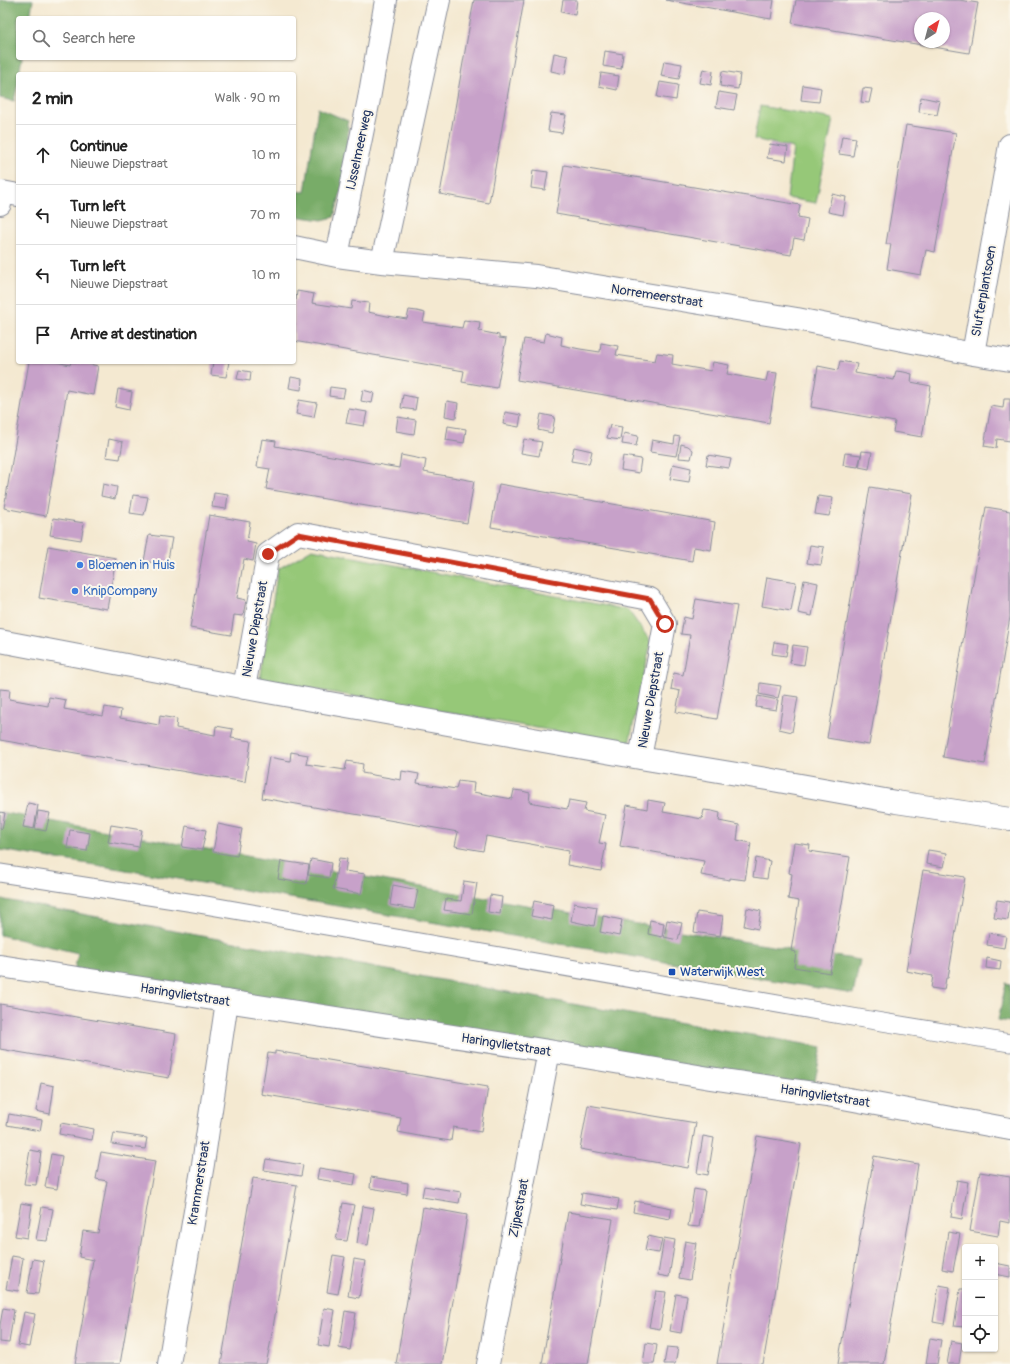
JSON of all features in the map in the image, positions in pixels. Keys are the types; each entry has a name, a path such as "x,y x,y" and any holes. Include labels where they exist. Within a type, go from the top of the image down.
{"street":[{"name":"IJsselmeerweg","path":"337,256 369,99 386,0"},
{"path":"382,262 439,0"},
{"name":"Slufterplantsoen","path":"1010,145 973,354 1010,360"},
{"path":"0,204 2,192 16,195"},
{"path":"296,247 337,256"},
{"name":"Norremeerstraat","path":"337,256 382,262 536,276 797,318 973,354"},
{"name":"Nieuwe Diepstraat","path":"244,688 268,554 298,534 650,599 665,624 640,758"},
{"name":"Nieuwe Diepstraat","path":"0,641 244,688 640,758 896,802 1010,819"},
{"name":"Haringvlietstraat","path":"0,966 549,1051 710,1078 827,1095 1010,1129"},
{"name":"Krammerstraat","path":"169,1364 202,1172 226,1001"},
{"name":"Zijpestraat","path":"488,1364 549,1051"}],"lane":[{"path":"0,873 202,904 864,1020 1010,1043"}],"green space":[{"path":"0,0 33,0 30,16 16,16 16,60 22,60 19,72 16,72 16,92 14,101 0,98"},
{"path":"760,106 833,119 816,203 787,198 793,148 754,139"},
{"path":"318,108 348,121 347,157 338,205 334,217 322,220 296,216 296,191 305,192"},
{"path":"312,549 628,610 651,642 629,744 260,680 278,569"},
{"path":"0,812 537,907 860,960 853,994 114,868 0,850"},
{"path":"0,899 589,1007 822,1047 811,1099 74,972 78,953 0,935"},
{"path":"1006,983 1010,984 1010,1022 998,1020"}],"building":[{"path":"474,0 524,0 489,203 440,194"},
{"path":"563,0 577,0 575,15 561,12"},
{"path":"666,0 774,0 771,19"},
{"path":"796,0 959,0 978,3 969,53 940,48 950,48 950,12 914,12 914,44 792,23"},
{"path":"605,51 623,54 621,69 603,66"},
{"path":"554,53 568,56 565,74 551,71"},
{"path":"664,61 682,64 679,79 661,76"},
{"path":"703,69 713,71 711,85 700,83"},
{"path":"722,71 740,74 738,89 720,86"},
{"path":"601,73 619,76 617,90 599,86"},
{"path":"660,82 678,85 676,100 657,97"},
{"path":"803,85 821,88 819,102 801,100"},
{"path":"863,88 872,89 869,103 861,102"},
{"path":"719,92 737,95 734,110 716,107"},
{"path":"921,97 940,101 937,115 919,112"},
{"path":"551,113 566,115 562,133 548,131"},
{"path":"906,125 956,133 935,252 926,250 921,275 887,269 891,244 886,244"},
{"path":"842,136 856,138 853,156 839,154"},
{"path":"770,144 788,147 786,161 767,158"},
{"path":"564,165 800,205 798,217 808,219 804,240 794,238 791,255 556,214"},
{"path":"533,170 548,172 545,190 531,188"},
{"path":"832,194 846,197 843,215 828,212"},
{"path":"297,291 314,294 312,303 351,309 352,301 369,303 368,312 387,316 407,319 409,310 425,313 423,322 462,328 464,320 480,322 479,331 499,335 499,338 506,339 497,388 462,382 464,371 296,341"},
{"path":"546,333 562,337 561,345 580,349 600,352 601,343 618,346 616,355 655,361 657,353 673,355 672,364 711,371 713,362 729,365 727,374 766,381 768,372 777,373 769,423 517,380 524,339 544,342"},
{"path":"840,361 857,364 855,373 894,380 896,371 904,372 912,374 911,382 931,386 922,437 893,432 895,422 811,407 818,366 838,370"},
{"path":"29,364 88,364 98,366 93,395 67,390 46,516 4,508"},
{"path":"213,364 229,364 226,377 211,375"},
{"path":"239,370 251,372 250,381 237,379"},
{"path":"291,377 302,379 301,390 289,388"},
{"path":"330,387 345,389 343,398 329,396"},
{"path":"118,389 132,392 129,410 115,407"},
{"path":"363,390 374,393 372,403 361,401"},
{"path":"403,395 417,398 415,410 401,408"},
{"path":"1004,399 1010,399 1010,441 997,439 996,448 984,446 991,406 1003,408"},
{"path":"299,400 317,403 314,417 296,414"},
{"path":"447,401 458,403 456,418 445,416"},
{"path":"349,409 367,412 364,426 346,423"},
{"path":"505,412 521,415 519,427 503,424"},
{"path":"541,414 555,417 552,433 538,430"},
{"path":"398,417 416,420 414,434 396,431"},
{"path":"610,425 622,427 620,440 607,438"},
{"path":"448,426 466,429 464,443 446,440"},
{"path":"624,433 638,436 636,446 622,444"},
{"path":"675,436 680,437 676,456 650,452 652,440 674,444"},
{"path":"109,439 123,442 120,459 106,457"},
{"path":"262,439 276,441 275,446 399,468 401,455 426,460 424,472 474,481 467,523 266,489 270,469 257,467"},
{"path":"524,439 542,442 539,456 521,453"},
{"path":"681,444 688,446 693,450 691,459 679,458"},
{"path":"574,447 592,451 589,464 571,461"},
{"path":"862,451 872,452 869,469 859,467"},
{"path":"845,453 861,455 858,467 843,465"},
{"path":"708,455 731,459 729,468 706,465"},
{"path":"623,456 641,459 639,473 621,470"},
{"path":"673,464 691,468 689,482 670,479"},
{"path":"103,484 117,487 115,499 101,496"},
{"path":"499,484 715,522 711,550 694,547 692,561 491,527"},
{"path":"870,487 912,494 869,745 827,738"},
{"path":"214,493 228,495 226,509 212,507"},
{"path":"133,495 148,497 144,515 130,513"},
{"path":"818,496 833,498 829,516 815,514"},
{"path":"986,507 1010,511 1010,617 985,764 943,757"},
{"path":"209,515 250,522 247,542 256,544 253,561 244,559 237,598 246,600 243,616 234,615 231,635 190,628"},
{"path":"53,518 84,523 81,540 50,535"},
{"path":"149,535 172,538 167,565 144,561"},
{"path":"810,545 824,547 821,565 807,563"},
{"path":"48,546 116,558 107,609 39,598"},
{"path":"767,577 796,582 791,611 762,606"},
{"path":"804,580 818,583 812,616 798,613"},
{"path":"696,599 737,606 717,719 676,712 680,691 671,689 674,673 683,675 690,635 681,634 684,617 692,619"},
{"path":"774,642 788,644 786,656 772,654"},
{"path":"793,645 807,647 804,665 790,663"},
{"path":"760,683 781,686 778,698 759,694"},
{"path":"0,689 10,690 9,699 48,706 49,697 66,700 64,709 103,716 105,707 121,710 120,718 159,725 160,716 177,719 176,728 215,735 216,726 233,729 231,738 251,741 245,782 0,740"},
{"path":"784,695 798,697 792,732 779,729"},
{"path":"758,696 778,700 776,710 756,707"},
{"path":"291,752 308,755 306,764 345,770 347,761 363,764 362,773 401,780 402,771 419,774 417,783 456,789 458,781 474,783 473,792 512,799 514,790 522,791 530,793 529,802 567,809 569,800 586,803 584,811 605,815 599,843 606,844 601,871 567,865 569,851 486,836 483,851 455,846 458,832 262,798 269,757 290,761"},
{"path":"648,800 665,803 663,812 702,819 704,810 712,811 720,813 719,821 739,825 737,840 751,843 745,880 730,878 730,880 701,875 704,861 620,846 627,805 647,809"},
{"path":"28,803 38,805 34,829 23,827"},
{"path":"38,811 50,813 46,831 35,829"},
{"path":"0,812 5,813 2,829 0,828"},
{"path":"218,824 242,829 237,856 213,852"},
{"path":"111,825 142,830 139,847 108,842"},
{"path":"186,826 206,830 202,850 182,847"},
{"path":"70,830 90,833 87,851 67,848"},
{"path":"794,843 810,845 809,851 850,857 830,973 794,967 796,952 791,951 799,901 788,899 792,874 789,873"},
{"path":"928,850 947,853 944,867 926,864"},
{"path":"339,858 347,859 345,871 365,874 361,894 333,889"},
{"path":"756,858 770,861 767,879 753,877"},
{"path":"311,859 331,863 329,878 308,875"},
{"path":"281,861 309,865 306,884 278,879"},
{"path":"923,870 965,877 948,978 946,978 944,990 931,988 933,976 906,971"},
{"path":"464,881 477,883 472,914 444,910 446,899 461,901"},
{"path":"393,885 418,890 414,909 390,905"},
{"path":"490,895 502,897 500,914 488,912"},
{"path":"997,900 1010,902 1008,920 994,918"},
{"path":"534,901 554,905 552,920 531,916"},
{"path":"574,903 597,907 594,926 571,921"},
{"path":"747,908 761,911 758,929 744,926"},
{"path":"697,912 723,916 720,936 694,932"},
{"path":"603,916 622,920 619,936 600,932"},
{"path":"650,920 664,923 662,937 648,934"},
{"path":"667,920 682,923 678,940 664,937"},
{"path":"989,933 1006,936 1004,948 987,945"},
{"path":"987,958 1001,961 1000,970 986,968"},
{"path":"0,1004 176,1034 169,1078 0,1049"},
{"path":"275,1051 488,1087 481,1132 453,1127 451,1141 424,1137 398,1132 401,1118 261,1094 268,1053 275,1054"},
{"path":"41,1083 54,1086 50,1114 36,1111"},
{"path":"588,1105 696,1123 688,1168 580,1149"},
{"path":"9,1114 42,1120 40,1131 7,1125"},
{"path":"61,1123 94,1129 92,1140 59,1134"},
{"path":"114,1133 147,1138 145,1149 112,1144"},
{"path":"703,1136 714,1138 708,1175 697,1173"},
{"path":"757,1136 801,1144 763,1364 717,1364"},
{"path":"30,1150 41,1152 36,1185 24,1184"},
{"path":"101,1152 155,1161 120,1364 75,1364 93,1260 79,1257 83,1231 98,1233 107,1181 96,1179"},
{"path":"51,1154 62,1156 57,1189 45,1187"},
{"path":"874,1156 918,1164 914,1191 884,1364 838,1364"},
{"path":"266,1159 303,1165 301,1176 264,1170"},
{"path":"319,1168 356,1174 354,1185 317,1179"},
{"path":"980,1172 1010,1177 1010,1223 1000,1221 998,1236 970,1231"},
{"path":"371,1177 408,1183 407,1194 370,1188"},
{"path":"253,1178 297,1185 270,1345 266,1364 221,1364"},
{"path":"957,1180 968,1182 962,1219 951,1217"},
{"path":"424,1186 461,1192 459,1203 422,1197"},
{"path":"694,1189 705,1191 699,1227 688,1226"},
{"path":"582,1193 619,1199 617,1210 580,1204"},
{"path":"635,1201 672,1208 670,1219 633,1212"},
{"path":"21,1203 32,1205 27,1238 15,1236"},
{"path":"343,1203 354,1205 347,1241 336,1240"},
{"path":"363,1206 374,1208 368,1245 357,1243"},
{"path":"42,1207 53,1209 47,1241 36,1240"},
{"path":"423,1207 467,1215 454,1295 442,1364 396,1364"},
{"path":"568,1212 613,1219 604,1273 588,1364 542,1364"},
{"path":"948,1232 960,1234 953,1271 942,1269"},
{"path":"648,1236 662,1239 659,1253 645,1251"},
{"path":"664,1238 675,1240 669,1277 658,1275"},
{"path":"685,1241 696,1243 690,1280 679,1278"},
{"path":"333,1255 345,1257 338,1294 327,1292"},
{"path":"12,1256 23,1258 18,1291 6,1289"},
{"path":"33,1259 44,1261 38,1294 27,1293"},
{"path":"354,1259 365,1261 359,1298 348,1296"},
{"path":"998,1264 1010,1266 1010,1277 998,1275"},
{"path":"939,1285 950,1287 944,1324 933,1322"},
{"path":"960,1289 962,1289 962,1327 954,1326"},
{"path":"656,1291 666,1292 660,1329 649,1327"},
{"path":"676,1294 687,1296 681,1333 670,1331"},
{"path":"3,1308 14,1310 9,1343 0,1342 0,1325"},
{"path":"324,1308 335,1310 329,1347 318,1345"},
{"path":"345,1311 356,1313 350,1350 339,1348"},
{"path":"24,1312 35,1314 29,1347 18,1345"},
{"path":"930,1338 941,1340 937,1364 926,1364"},
{"path":"951,1341 962,1343 959,1364 947,1364"},
{"path":"646,1343 657,1345 654,1364 643,1364"},
{"path":"667,1347 678,1348 675,1364 664,1364"}],"place":[{"name":"Bloemen in Huis","path":"80,565"},
{"name":"KnipCompany","path":"75,591"},
{"name":"Waterwijk West","path":"672,972"}],"route":[{"path":"268,554 298,534 650,599 665,624"}]}
